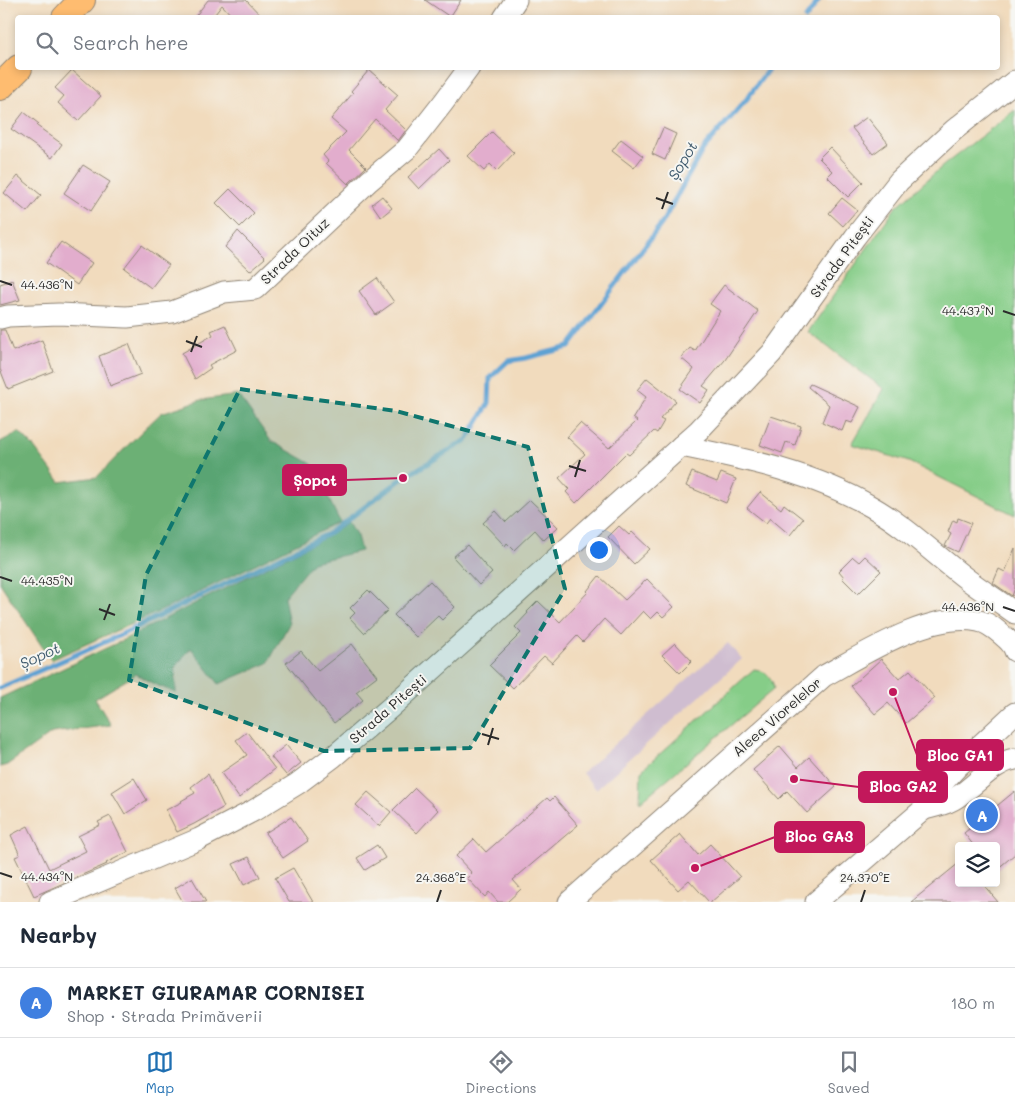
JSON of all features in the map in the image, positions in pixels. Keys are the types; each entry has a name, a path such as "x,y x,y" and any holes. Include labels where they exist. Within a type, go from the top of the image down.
{"main road":[{"path":"68,15 82,0"},
{"path":"0,86 17,70"}],"street":[{"path":"506,15 516,0"},
{"name":"Strada Oituz","path":"0,318 59,314 127,317 172,312 224,292 255,289 369,181 407,149 468,70"},
{"name":"Strada Pitești","path":"50,902 199,839 253,811 297,784 333,757 699,430 772,353 855,237 898,181 954,130 1015,81"},
{"path":"681,446 774,467 838,489 873,507 925,544 968,580 1015,613"},
{"name":"Aleea Viorelelor","path":"569,902 824,676 848,662 908,632 932,624 958,620 978,620 993,627 1014,645 1015,651"},
{"path":"816,902 924,809 938,788 958,766 1015,713"},
{"path":"924,809 945,803 959,796 999,765 1015,759"}],"highlighted area":[{"path":"240,389 396,411 528,447 565,589 470,748 324,751 129,680 146,575"}],"shaded area":[{"path":"728,643 742,659 596,789 582,773"}],"green space":[{"path":"1015,110 1015,515 909,462 852,444 884,389 808,332 895,208 944,165"},
{"path":"238,395 271,441 312,464 340,522 169,607 51,660 0,583 0,442 19,432 33,446 60,482 97,477 161,413 201,400"},
{"path":"349,522 357,536 361,551 313,562 284,597 289,624 268,663 219,684 191,648 175,667 176,693 136,674 95,699 111,725 52,733 7,765 0,767 0,698 121,641 330,535"},
{"path":"754,669 768,675 774,689 640,802 641,771"}],"building":[{"path":"208,0 246,0 260,15 231,15 222,5 214,15 196,15"},
{"path":"425,0 461,0 451,15 447,15"},
{"path":"72,70 101,96 78,121 58,103 64,96 55,88"},
{"path":"369,70 398,95 385,110 406,130 398,141 375,119 349,150 366,167 348,184 326,163 328,161 323,155 346,132 331,119"},
{"path":"24,112 39,124 37,126 62,144 52,158 11,129"},
{"path":"867,117 888,143 873,154 852,128"},
{"path":"663,128 676,134 665,160 652,154"},
{"path":"492,132 514,153 497,171 490,164 484,171 468,156"},
{"path":"621,139 643,156 634,168 612,151"},
{"path":"830,147 863,182 848,197 827,176 832,171 819,158"},
{"path":"439,149 449,160 419,189 408,177"},
{"path":"83,165 110,182 91,211 64,193"},
{"path":"18,176 41,195 27,212 4,193"},
{"path":"230,189 254,213 240,227 216,203"},
{"path":"382,196 392,208 381,217 372,204"},
{"path":"842,198 857,210 843,226 829,213"},
{"path":"238,231 265,258 250,271 225,247"},
{"path":"61,242 92,263 77,285 46,263"},
{"path":"142,245 169,265 151,288 124,268"},
{"path":"377,278 394,302 376,315 359,291"},
{"path":"12,280 20,300 0,305 0,284"},
{"path":"724,285 758,311 725,360 703,386 709,390 700,403 680,389 694,369 681,358 690,348 695,351 720,311 710,304"},
{"path":"225,325 237,350 209,365 211,368 195,379 182,353 213,335 211,331"},
{"path":"0,330 5,330 13,351 42,340 53,371 8,389 0,369"},
{"path":"129,344 141,374 110,386 99,356"},
{"path":"647,378 676,401 660,419 664,421 657,433 654,431 629,455 626,453 576,503 566,492 569,489 559,478 585,454 567,437 580,423 609,448 637,421 633,418 646,397 637,390"},
{"path":"810,384 860,407 852,423 846,421 842,431 822,422 829,405 808,387"},
{"path":"771,416 801,426 795,445 786,442 782,453 760,445"},
{"path":"692,472 717,482 721,473 736,479 726,503 686,486"},
{"path":"760,492 781,509 784,504 803,519 790,535 770,518 766,523 747,508"},
{"path":"530,500 558,527 544,540 535,530 514,550 507,543 505,546 483,523 496,511 506,522"},
{"path":"958,518 971,523 958,552 945,546 951,534 948,532 953,520 957,522"},
{"path":"619,526 629,535 632,532 650,549 634,564 608,537"},
{"path":"467,545 492,573 479,585 453,557"},
{"path":"1015,548 1015,588 1012,596 993,583 999,569 1005,572"},
{"path":"865,556 881,571 858,594 842,578 844,577 839,571 853,557 859,562"},
{"path":"599,576 625,600 647,579 674,607 663,617 658,612 651,619 643,611 621,635 604,619 583,642 577,636 552,663 544,656 513,688 489,665 521,633 515,627 538,601 560,622 588,592"},
{"path":"430,581 455,607 442,620 438,616 416,637 394,615"},
{"path":"368,590 388,610 364,633 350,618 355,613 350,608"},
{"path":"675,643 692,661 680,673 662,655"},
{"path":"352,644 377,676 356,692 363,700 334,723 286,663 301,651 318,671"},
{"path":"881,659 899,679 910,670 935,698 906,723 888,703 875,714 851,686"},
{"path":"247,732 275,769 239,798 221,773 247,755 236,740"},
{"path":"286,745 301,763 286,775 271,757"},
{"path":"780,746 798,767 809,757 836,787 807,813 787,791 779,799 753,770"},
{"path":"208,774 224,807 177,832 166,810 195,793 191,787"},
{"path":"134,778 147,800 125,814 112,792"},
{"path":"415,788 438,810 417,833 393,810"},
{"path":"1015,791 1015,854 1000,867 1000,842 971,842 964,833"},
{"path":"368,792 391,812 379,826 356,805"},
{"path":"554,797 578,825 513,880 521,889 507,902 498,902 489,892 485,897 467,878 472,873 456,856 474,839 486,852 547,798 550,801"},
{"path":"110,816 128,852 107,864 34,896 15,857 20,855 11,835 28,826 49,869 86,851 78,836 100,825 98,822"},
{"path":"291,817 308,841 283,858 265,833"},
{"path":"680,834 698,855 710,844 740,877 711,902 689,880 678,890 651,860"},
{"path":"377,845 385,858 365,870 357,858"},
{"path":"249,857 260,877 244,885 233,864"},
{"path":"955,866 955,887 985,887 998,902 911,902"},
{"path":"293,868 313,902 289,902 275,878"},
{"path":"192,878 206,902 183,902 175,888"}],"waterway":[{"name":"Șopot","path":"808,15 819,0"},
{"name":"Șopot","path":"0,688 116,637 330,533 403,478 467,440 489,403 490,378 508,361 569,347 662,223 703,149 746,100 768,70"}],"place":[{"name":"Șopot","path":"403,478"},
{"name":"Bloc GA1","path":"893,692"},
{"name":"Bloc GA2","path":"794,779"},
{"name":"MARKET GIURAMAR CORNISEI","path":"982,815"},
{"name":"Bloc GA3","path":"695,868"}]}
